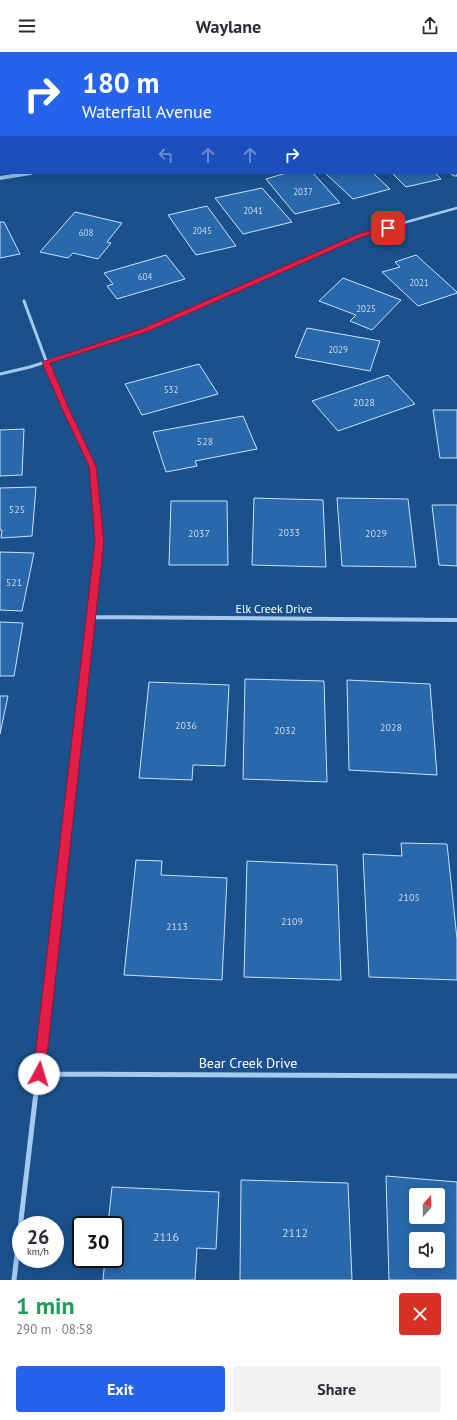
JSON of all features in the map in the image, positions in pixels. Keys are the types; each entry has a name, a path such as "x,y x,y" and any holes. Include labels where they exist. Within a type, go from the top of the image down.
{"street":[{"path":"0,374 46,362 146,330 360,235 457,208"},
{"path":"14,1280 100,541 93,466 65,409 24,301"},
{"name":"Elk Creek Drive","path":"91,617 457,620"},
{"name":"Bear Creek Drive","path":"39,1074 457,1076"}],"building":[{"path":"283,174 314,174 340,203 295,214 266,179"},
{"path":"326,174 374,174 390,189 353,199"},
{"path":"393,174 436,174 441,179 406,187"},
{"path":"262,188 292,222 243,234 215,198"},
{"path":"207,206 236,246 196,255 168,215"},
{"path":"75,212 122,223 107,242 111,243 98,259 73,253 68,258 40,252"},
{"path":"0,222 4,222 20,254 0,258"},
{"path":"166,255 185,279 117,299 107,286 113,284 104,273"},
{"path":"416,255 457,293 418,306 382,272 400,267 395,262"},
{"path":"343,278 401,300 372,330 350,321 356,315 319,301"},
{"path":"307,328 380,341 370,371 295,357"},
{"path":"199,364 218,394 142,415 125,384"},
{"path":"388,375 415,404 338,431 312,401"},
{"path":"433,410 457,410 457,458 440,458"},
{"path":"243,416 257,449 195,461 197,466 166,472 153,432"},
{"path":"24,429 22,475 0,476 0,430"},
{"path":"36,487 32,536 1,538 0,488"},
{"path":"254,498 323,500 326,567 252,565"},
{"path":"337,498 408,499 416,567 342,566"},
{"path":"171,501 227,501 228,565 169,565"},
{"path":"432,505 457,505 457,566 439,565"},
{"path":"0,552 34,553 22,611 0,610"},
{"path":"0,622 23,623 14,676 0,676"},
{"path":"245,679 324,681 327,782 243,779"},
{"path":"347,680 430,684 437,775 349,770"},
{"path":"149,682 229,685 225,766 193,765 192,780 139,778"},
{"path":"0,696 8,696 0,734"},
{"path":"401,843 447,844 457,939 457,980 369,977 363,854 402,856"},
{"path":"136,860 162,861 161,875 227,878 222,980 124,975"},
{"path":"247,861 337,865 341,980 244,977"},
{"path":"386,1176 457,1182 457,1280 389,1280"},
{"path":"241,1180 348,1183 352,1280 240,1280"},
{"path":"112,1187 219,1192 216,1249 197,1248 195,1280 103,1280 104,1268 124,1268 124,1216 109,1216"}],"waterway":[{"path":"0,178 25,174"}],"route":[{"path":"39,1074 100,541 93,466 65,409 46,362 146,330 360,235 388,228"}]}
